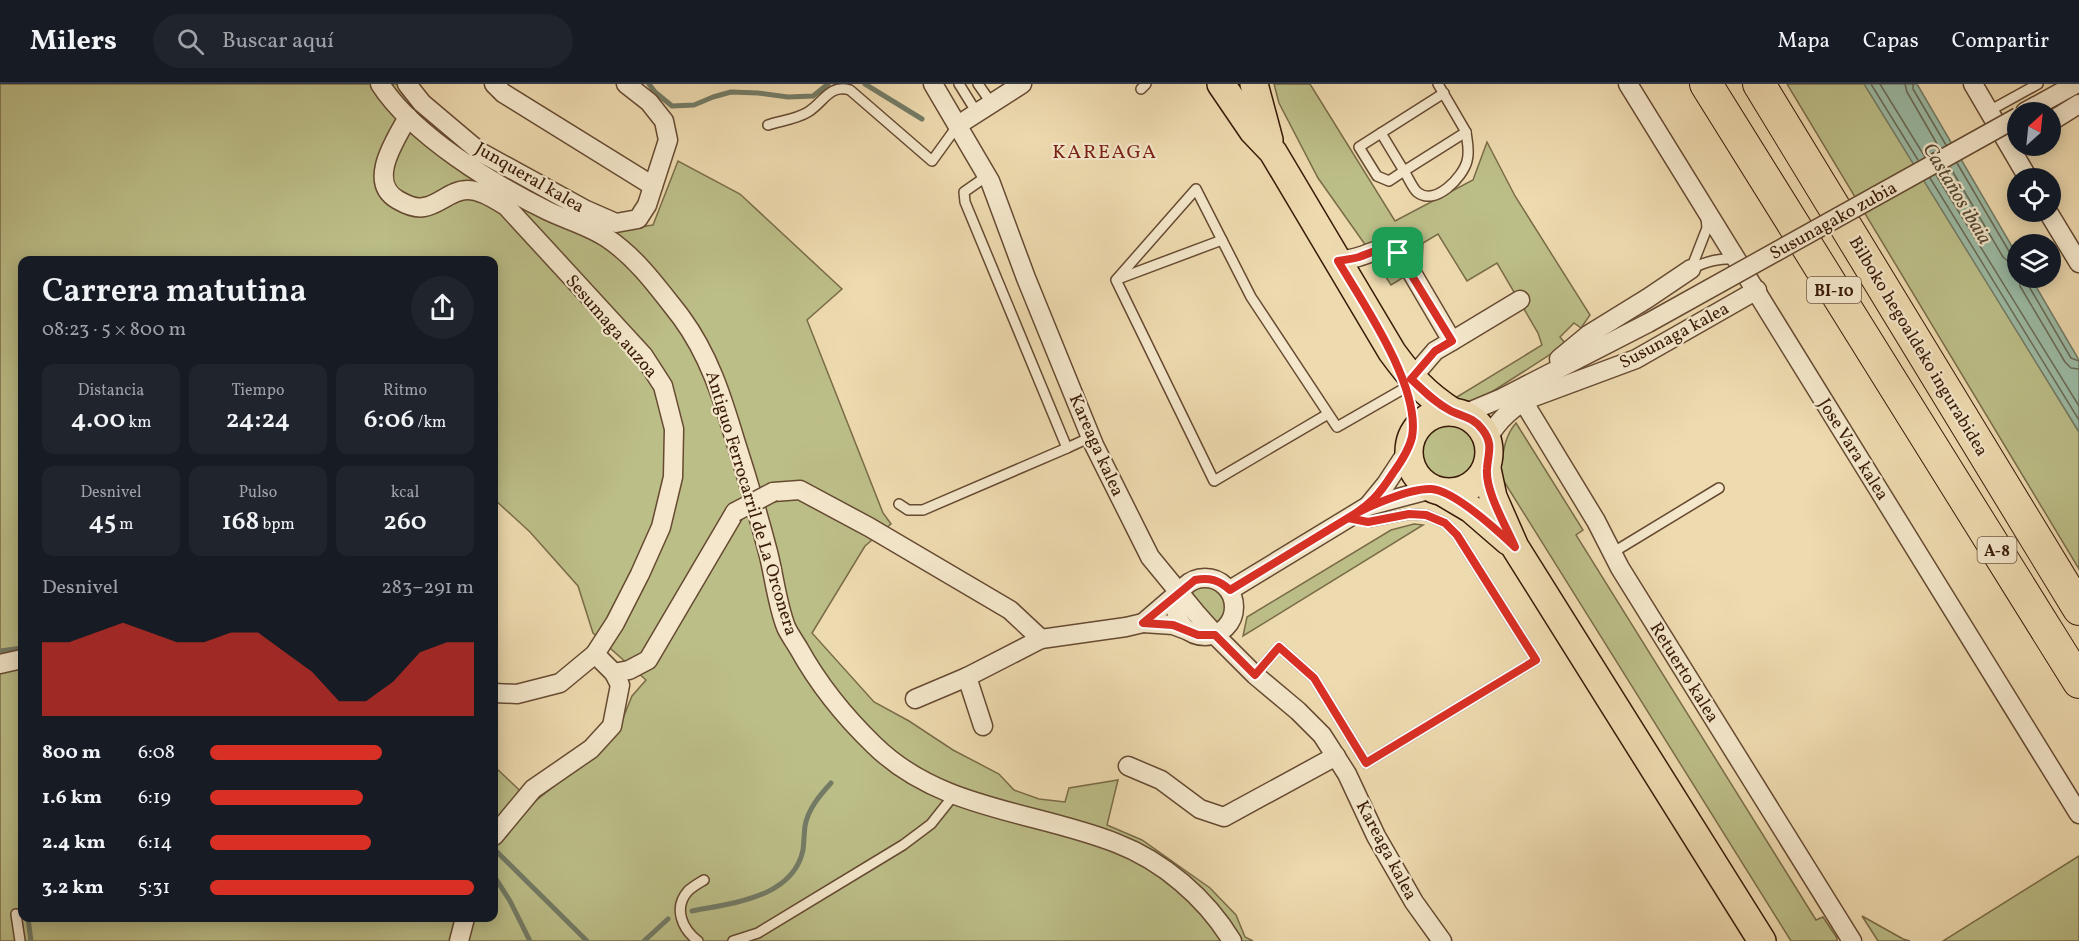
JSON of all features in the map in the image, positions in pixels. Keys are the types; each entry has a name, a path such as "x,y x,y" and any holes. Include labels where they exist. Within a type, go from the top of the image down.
{"highway":[{"name":"BI-10","path":"1706,84 1964,495"},
{"name":"Bilboko hegoaldeko ingurabidea","path":"1760,84 2079,609"},
{"name":"A-8","path":"1964,495 2079,682"}],"main road":[{"path":"1221,84 1253,131 1273,152 1392,352 1408,384 1412,418 1410,462 1413,472 1421,482 1471,509 1515,547"},
{"path":"1254,84 1273,152"},
{"path":"1408,384 1474,420 1484,431 1487,439 1490,455 1480,479 1469,488 1456,492 1438,491"},
{"path":"1410,442 1420,424 1429,417 1438,413 1456,412"},
{"path":"1486,469 1493,497 1515,547 1762,941"}],"street":[{"name":"Antiguo Ferrocarril de La Orconera","path":"380,84 408,117 485,186 605,236 636,260 681,318 699,344 717,383 758,511 786,626 805,660 834,703 877,748 914,775 954,795 989,808 1105,839 1151,860 1193,892 1220,921 1232,941"},
{"name":"Junqueral kalea","path":"407,84 422,103 480,152 584,209 616,223 638,219 647,205 668,141 664,121 649,102 626,84"},
{"path":"494,84 503,93 653,186"},
{"name":"Kareaga kalea","path":"933,84 987,176 1091,437 1150,557 1215,635 1255,675 1298,711 1322,735 1347,774 1376,836 1414,902 1442,941"},
{"path":"958,126 1022,84"},
{"name":"Jose Vara kalea","path":"1628,84 2079,814"},
{"path":"1973,84 2007,136"},
{"path":"2043,102 2076,84"},
{"path":"2061,115 2079,104"},
{"path":"408,117 391,148 384,168 385,187 394,198 422,208 466,190 485,186"},
{"name":"Susunagako zubia","path":"1648,323 2007,123"},
{"name":"Sesumaga auzoa","path":"485,186 643,355 663,386 674,429 674,477 661,527 615,623 595,654 560,683 518,694 498,693"},
{"path":"2054,222 2079,263"},
{"path":"1338,261 1359,257 1382,248 1389,248 1398,253 1452,341"},
{"name":"Susunaga kalea","path":"1536,378 1588,335 1691,269"},
{"name":"Susunaga kalea","path":"1523,401 1636,359 1757,290"},
{"path":"1408,384 1435,351 1520,300"},
{"name":"Susunaga kalea","path":"1456,412 1471,411 1502,398 1536,378 1648,323"},
{"name":"Susunaga kalea","path":"1487,439 1496,424 1523,401 1648,323"},
{"name":"Retuerto kalea","path":"1523,401 1596,521 1612,553 1852,941"},
{"path":"1368,506 1386,484 1410,442"},
{"path":"614,673 629,670 648,660 735,513 773,492 800,490 869,526 1010,610 1041,639"},
{"path":"1230,590 1368,506 1438,491"},
{"path":"915,699 967,677 1041,639 1143,623 1173,625 1204,636 1215,635 1231,622 1234,602 1230,590 1223,583 1205,578 1195,580 1143,623"},
{"path":"1179,592 1177,613 1181,624 1189,631"},
{"path":"498,830 533,789 591,748 612,726 620,686 614,673 595,654"},
{"path":"0,664 18,660"},
{"path":"967,677 983,726"},
{"path":"1128,766 1161,780 1200,809 1224,817 1336,756"},
{"path":"459,941 464,922"}],"lane":[{"path":"959,84 984,109"},
{"path":"978,84 984,109"},
{"path":"1382,133 1417,191 1424,195 1434,195 1446,189 1458,178 1467,161 1468,149 1466,132 1438,84"},
{"path":"1989,111 2038,84"},
{"path":"768,125 808,112 834,87 842,87 850,90 932,161 958,126"},
{"path":"1444,93 1359,147 1377,176 1389,181 1466,132"},
{"path":"987,176 964,192 965,202 1067,448"},
{"path":"1116,280 1196,189 1251,297 1337,428 1408,384"},
{"path":"1691,269 1707,228 1705,209"},
{"path":"1116,280 1222,240"},
{"path":"1691,269 1707,261 1720,258 1737,259"},
{"path":"1116,280 1214,481 1328,414"},
{"path":"899,504 908,510 923,510 1091,437"},
{"path":"1612,553 1719,489"},
{"path":"1255,675 1279,647 1314,678 1366,763 1536,660 1457,535 1445,523 1426,515 1409,514 1368,522 1348,518"},
{"path":"733,941 758,933 903,845 931,824 954,795"},
{"path":"698,941 684,927 679,908 688,890 704,880"},
{"path":"16,914 20,941"}],"green space":[{"path":"0,84 398,84 411,105 477,159 612,231 653,225 678,161 740,194 842,289 807,320 883,513 891,524 865,546 812,633 874,702 909,721 953,750 999,774 1014,790 1039,799 1065,802 1069,788 1118,780 1107,825 1142,840 1210,888 1236,915 1245,937 1253,941 0,941"},
{"path":"1274,84 1310,84 1395,221 1473,180 1487,142 1515,196 1590,315 1581,328 1574,323 1560,337 1565,343 1476,402 1464,403 1452,400 1542,345 1538,333 1497,263 1467,281 1438,234 1423,243 1422,266 1391,285 1318,178 1279,103"},
{"path":"1787,84 1866,84 2079,432 2079,569"},
{"path":"1444,420 1456,420 1472,429 1479,439 1481,451 1479,463 1472,473 1456,482 1444,482 1433,477 1424,468 1419,457 1419,445 1424,434 1433,425"},
{"path":"1516,423 1583,530 1576,535 1816,920 1823,917 1837,941 1791,941 1500,475 1506,441"},
{"path":"1414,524 1423,525 1243,636 1247,617 1391,530"},
{"path":"1209,585 1221,593 1227,604 1225,615 1214,624 1186,595 1198,586"},
{"path":"2079,856 2079,941 1943,941"},
{"path":"1862,916 1903,939 1910,941 1878,941"}],"water":[{"name":"Castaños ibaia","path":"1864,84 1917,84 2007,238 2007,288 2037,288 2079,360 2079,432"}],"waterway":[{"path":"649,84 672,106 694,105 731,92 788,97 813,96 828,84"},
{"path":"865,84 922,119"},
{"path":"0,651 18,649"},
{"path":"692,911 759,896 787,879 797,866 803,850 805,826 809,814 831,783"},
{"path":"498,853 587,941"},
{"path":"498,882 530,941"},
{"path":"644,941 668,919"},
{"path":"29,922 31,941"}],"district":[{"name":"KAREAGA","path":"1105,151"}],"route":[{"path":"1398,253 1389,248 1382,248 1359,257 1338,261 1392,352 1405,388 1412,418 1412,435 1408,448 1386,484 1368,506 1348,518 1230,590 1223,583 1215,580 1205,578 1195,580 1186,585 1143,623 1173,625 1198,635 1215,635 1255,675 1279,647 1314,678 1366,763 1536,660 1457,535 1445,523 1426,515 1409,514 1368,522 1348,518 1368,506 1431,489 1444,493 1471,509 1515,547 1488,481 1486,469 1490,446 1484,431 1474,420 1453,412 1431,398 1411,379 1435,351 1452,341 1398,253"}]}
